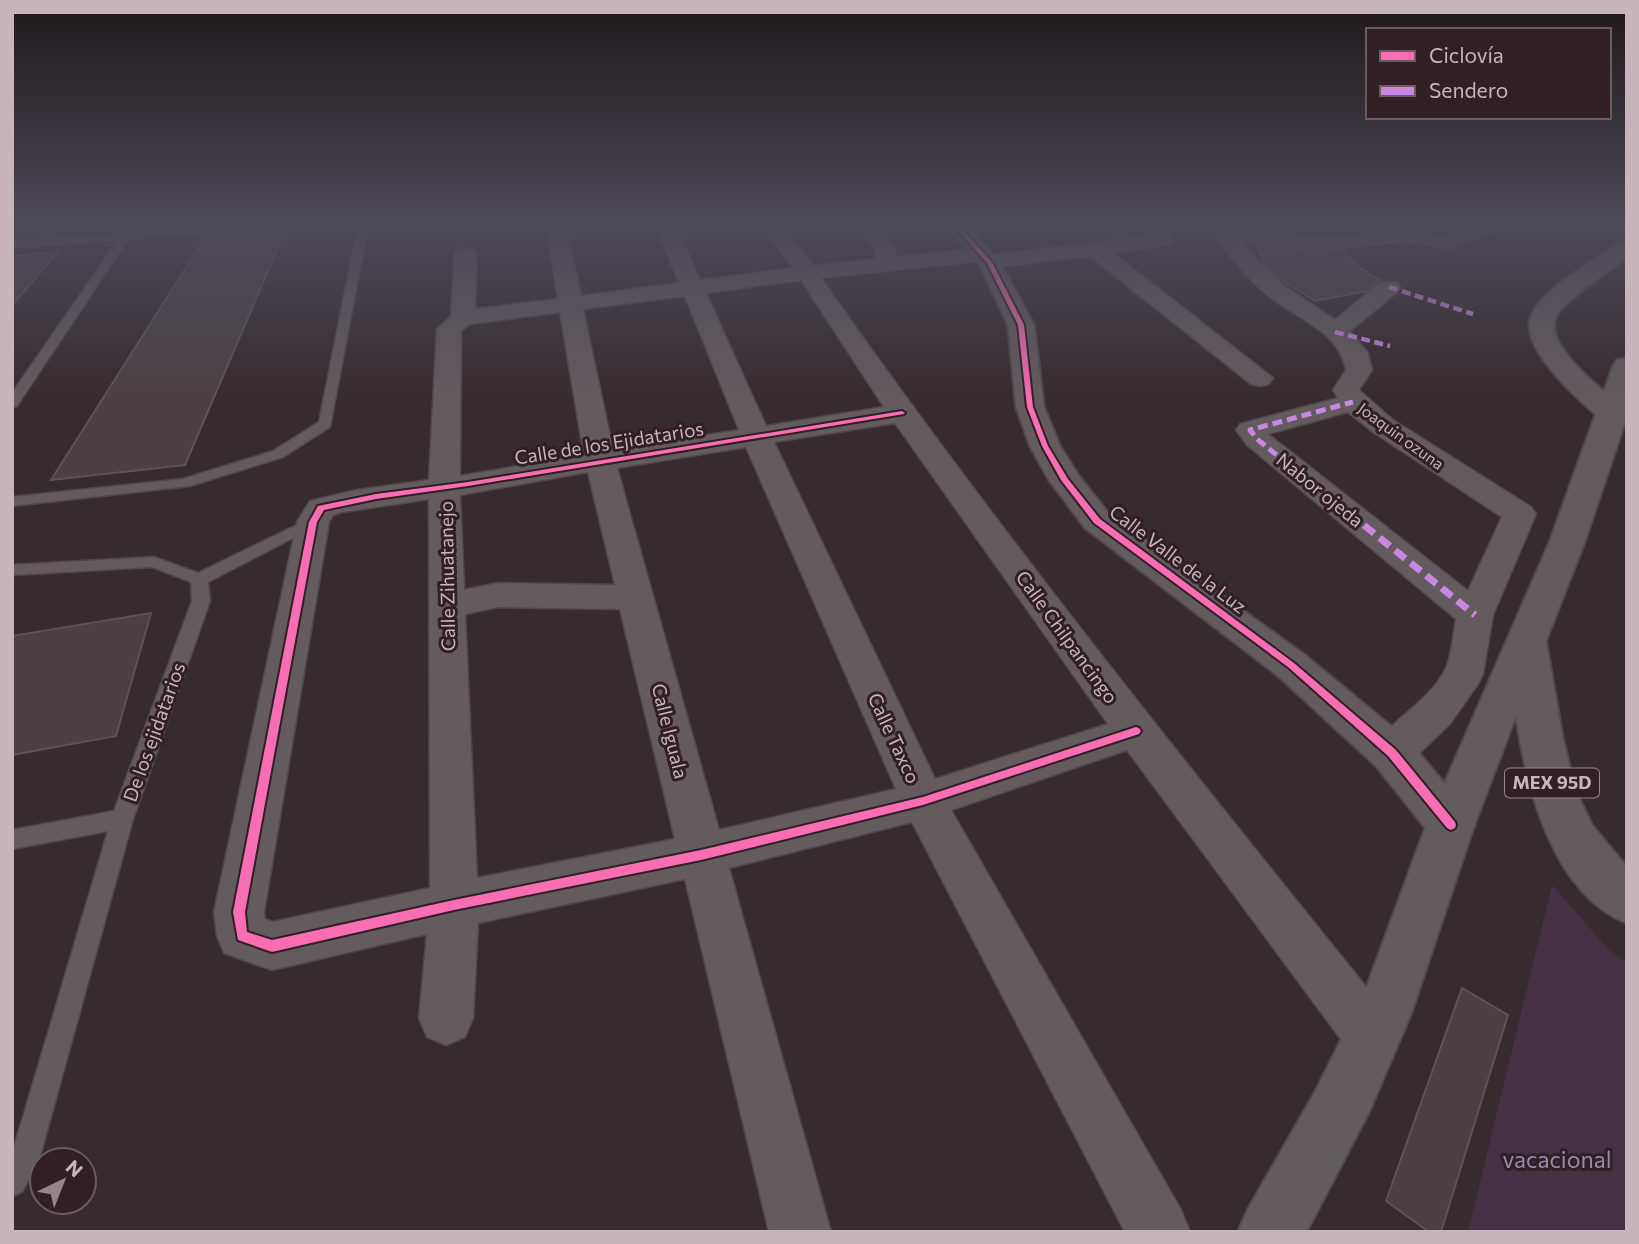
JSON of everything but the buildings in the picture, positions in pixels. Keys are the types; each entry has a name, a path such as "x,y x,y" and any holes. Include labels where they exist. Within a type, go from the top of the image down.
{"highway":[{"path":"1271,1232 1301,1181 1373,1038 1451,825 1528,643 1613,415 1627,366"},
{"name":"MEX 95D","path":"1528,643 1548,772 1568,830 1603,879 1627,900"}],"street":[{"name":"Calle Zihuatanejo","path":"446,1018 454,905 444,488 449,329 463,318 465,284"},
{"name":"Calle Iguala","path":"569,284 600,460 800,1232"},
{"name":"Calle Taxco","path":"689,284 923,801 1159,1232"},
{"path":"463,318 732,284"},
{"name":"Calle Chilpancingo","path":"815,284 902,413 1136,731 1373,1038"},
{"name":"Calle Valle de la Luz","path":"999,284 1021,325 1030,407 1045,446 1065,480 1097,521 1292,665 1392,753 1451,825"},
{"path":"1140,284 1260,378"},
{"path":"1270,284 1335,332 1389,287"},
{"path":"1580,284 1556,302 1543,318 1542,334 1574,381 1613,415"},
{"name":"Joaquin ozuna","path":"1335,332 1355,351 1359,370 1346,390 1353,402 1442,465 1520,514"},
{"name":"Nabor ojeda","path":"1353,402 1250,430 1257,439 1475,615"},
{"name":"Calle de los Ejidatarios","path":"317,515 344,502 902,413"},
{"path":"1392,753 1436,713 1464,674 1475,615 1520,514"},
{"path":"317,515 239,912 242,936 272,946 454,905 701,855 923,801 1136,731"},
{"path":"447,606 498,596 635,597"}],"lane":[{"path":"12,403 93,284"},
{"path":"12,502 184,482 278,454 325,424 352,284"},
{"name":"Calle de los Ejidatarios","path":"199,579 317,515"},
{"path":"12,570 154,562 199,579"},
{"name":"De los ejidatarios","path":"12,840 122,819 201,601 199,579"},
{"path":"12,1182 25,1160 122,819"}],"green space":[{"name":"vacacional","path":"1552,885 1608,949 1627,962 1627,1232 1468,1232"}],"marked path":[{"path":"1389,287 1473,314"},
{"path":"1335,332 1390,346"},
{"path":"1353,402 1250,430 1257,439 1475,615"}],"cycle path":[{"path":"1000,284 1021,325 1030,407 1045,446 1065,480 1097,521 1291,665 1392,753 1451,825"},
{"path":"902,413 468,484 376,496 321,508 313,522 239,912 242,936 272,946 454,905 701,855 923,801 1136,731"}]}
